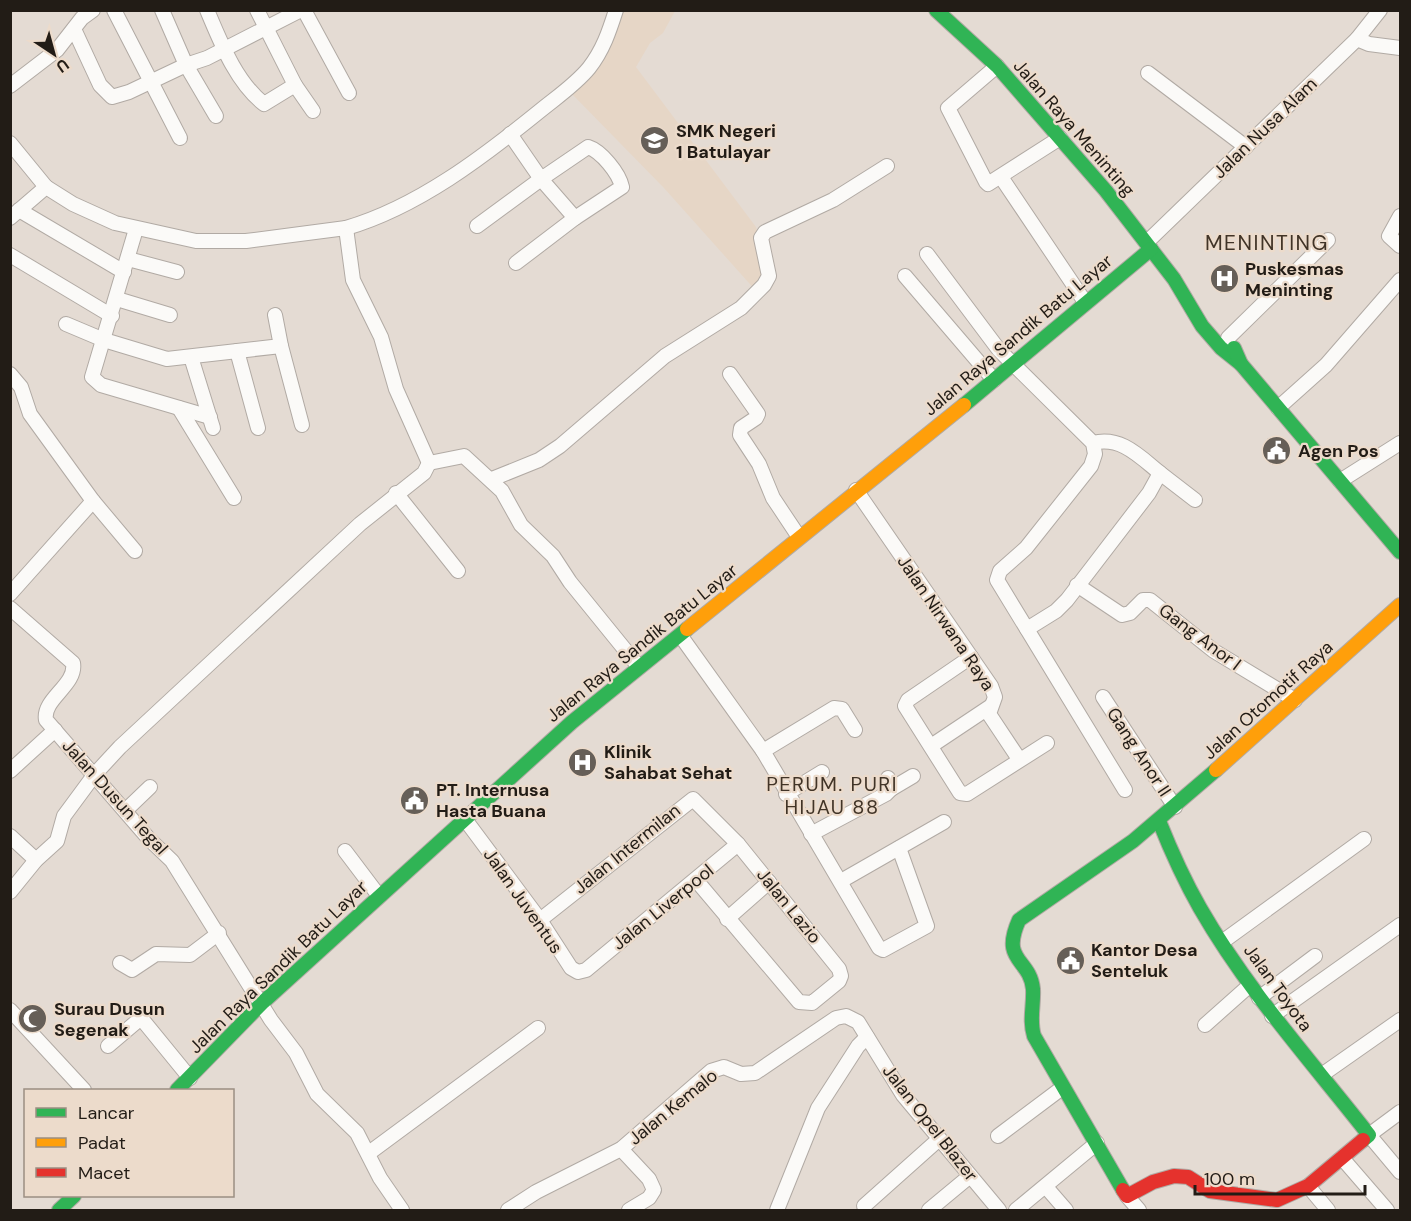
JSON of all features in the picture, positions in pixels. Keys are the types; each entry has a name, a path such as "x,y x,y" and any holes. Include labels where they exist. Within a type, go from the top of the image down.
{"main road":[{"name":"Jalan Raya Meninting","path":"943,13 997,66 1060,138 1149,246 1174,279 1180,295 1222,350 1241,364"},
{"name":"Jalan Raya Sandik Batu Layar","path":"178,1089 262,1003 464,818 639,667 1014,365 1149,246"},
{"name":"Jalan Raya Meninting","path":"1174,279 1188,289 1228,338 1241,364 1401,552"},
{"name":"Jalan Otomotif Raya","path":"1062,1088 1031,1030 1033,987 1013,949 1011,938 1014,928 1023,917 1159,821 1401,606"},
{"name":"Jalan Toyota","path":"1159,821 1182,878 1199,910 1258,998 1323,1074 1370,1135"},
{"path":"1062,1088 1127,1196 1153,1182 1174,1176 1188,1177 1210,1191 1272,1200 1290,1196 1308,1186 1370,1135"},
{"path":"59,1210 73,1197"}],"street":[{"path":"10,87 57,50 93,10"},
{"path":"114,10 180,138"},
{"path":"162,10 186,65 216,116"},
{"path":"207,10 224,49 252,94 264,104 295,84"},
{"path":"257,10 264,29 313,111"},
{"path":"74,29 100,85 112,97 224,49 303,10 349,93"},
{"path":"10,143 46,187 97,216 136,229 196,241 235,242 346,228 425,192 510,134 587,70 609,36 616,10"},
{"name":"Jalan Nusa Alam","path":"1149,246 1357,39 1380,10"},
{"path":"1357,39 1369,44 1401,48"},
{"path":"997,66 948,108 988,184 1060,138"},
{"path":"1148,73 1246,147"},
{"path":"510,134 541,179 575,218"},
{"path":"477,226 588,147 596,149 621,180 622,187 575,218 516,263"},
{"path":"492,479 539,460 561,446 665,356 748,302 769,276 761,238 765,232 833,200 887,166"},
{"path":"1001,177 1085,302"},
{"path":"46,187 15,214 126,266 177,272"},
{"path":"1401,216 1389,237 1401,246"},
{"path":"346,228 353,280 381,337 396,389 429,463"},
{"path":"136,229 92,377 94,381 179,408 211,423 191,357"},
{"path":"1228,338 1328,240"},
{"path":"927,254 999,350 1093,443 1095,454 1091,466 1026,548 998,575 998,584 1125,790"},
{"path":"10,255 112,316"},
{"path":"905,276 994,380"},
{"path":"1278,408 1326,365 1401,280"},
{"path":"117,299 170,315"},
{"path":"275,315 302,425"},
{"path":"66,324 104,340 167,359 281,346"},
{"path":"237,351 258,428"},
{"path":"10,374 21,387 30,414 93,501 135,551"},
{"path":"730,374 758,414 756,418 741,428 740,435 763,471 773,498 799,537"},
{"path":"179,408 234,498"},
{"path":"1093,443 1107,441 1124,445 1195,500"},
{"path":"1340,481 1401,443"},
{"path":"429,463 465,456 492,479 502,490 521,525 553,556 570,582 639,667"},
{"path":"10,892 36,860 57,841 63,817 95,774 120,747 396,494 424,473 429,463"},
{"path":"1027,629 1056,611 1149,494 1160,473"},
{"name":"Jalan Nirwana Raya","path":"856,490 994,693 990,714 1019,759"},
{"path":"396,494 458,572"},
{"path":"10,594 93,501"},
{"name":"Gang Anor I","path":"1077,585 1122,615 1128,614 1142,600 1149,599 1214,651 1295,700"},
{"name":"Jalan Dusun Tegal","path":"10,608 73,663 72,674 45,714 46,720 172,861 262,1003"},
{"path":"680,634 763,751 786,794 881,949 924,929 927,921 899,848"},
{"path":"971,657 908,700 905,706 964,794 1047,743"},
{"name":"Gang Anor II","path":"1103,697 1175,807"},
{"path":"931,746 991,706"},
{"path":"763,751 834,708 846,714 855,730"},
{"path":"10,771 55,730"},
{"path":"786,794 822,772"},
{"path":"811,834 880,798 890,784 913,776"},
{"path":"126,810 150,787"},
{"name":"Jalan Intermilan","path":"540,920 690,800 696,800 704,807 738,844"},
{"name":"Jalan Juventus","path":"464,818 540,920 572,969 580,972 588,969"},
{"path":"841,881 944,822"},
{"path":"1222,942 1364,839"},
{"path":"12,841 36,860"},
{"name":"Jalan Liverpool","path":"588,969 738,844"},
{"name":"Jalan Lazio","path":"727,919 797,1000 807,1004 815,1001 839,981 839,969 738,844"},
{"path":"345,851 379,896"},
{"path":"696,880 727,919 769,882"},
{"path":"1272,1016 1401,925"},
{"path":"120,963 132,970 156,954 190,955 219,933"},
{"path":"1258,998 1315,956"},
{"path":"1205,1025 1251,986"},
{"path":"262,1003 296,1053 317,1094 350,1125 369,1153 385,1188 402,1210"},
{"path":"12,1014 83,1089"},
{"path":"108,1046 141,1018 190,1078"},
{"name":"Jalan Opel Blazer","path":"836,1018 852,1018 867,1037 903,1095 938,1140 999,1210"},
{"name":"Jalan Kemalo","path":"508,1210 536,1192 621,1149 711,1071 724,1067 744,1075 760,1071 836,1018"},
{"path":"1323,1074 1401,1020"},
{"path":"369,1153 538,1028"},
{"path":"777,1210 815,1113 858,1046 867,1037"},
{"path":"998,1136 1062,1088"},
{"path":"1401,1112 1370,1135 1401,1172"},
{"path":"864,1206 938,1140"},
{"path":"1016,1210 1096,1143"},
{"path":"621,1149 649,1179 654,1190 649,1198 629,1210"},
{"path":"1342,1158 1387,1210"},
{"path":"929,1210 970,1176"},
{"path":"1308,1186 1328,1210"},
{"path":"1046,1187 1066,1210"},
{"path":"1127,1196 1139,1210"}],"shaded area":[{"name":"SMK Negeri 1 Batulayar","path":"621,11 675,11 663,33 650,43 636,67 756,227 770,278 757,292 664,188 572,94"}],"traffic: fast":[{"path":"936,10 997,66 1106,191 1174,279 1202,326 1221,348 1241,364"},
{"path":"964,405 1151,249"},
{"path":"1234,348 1241,364 1400,552"},
{"path":"178,1089 262,1003 572,722 687,629"},
{"path":"1123,1190 1034,1036 1033,989 1027,971 1014,952 1014,934 1019,920 1133,841 1216,770"},
{"path":"1159,821 1189,887 1218,938 1280,1025 1369,1135 1363,1140"},
{"path":"59,1210 73,1197"}],"traffic: slow":[{"path":"687,629 964,405"},
{"path":"1216,770 1400,605"}],"traffic: jam":[{"path":"1123,1190 1127,1196 1153,1182 1174,1176 1188,1177 1210,1191 1277,1200 1308,1186 1363,1140"}],"place":[{"name":"SMK Negeri 1 Batulayar","path":"655,141"},
{"name":"Puskesmas Meninting","path":"1224,279"},
{"name":"Agen Pos","path":"1277,451"},
{"name":"Klinik Sahabat Sehat","path":"583,762"},
{"name":"PT. Internusa Hasta Buana","path":"415,800"},
{"name":"Kantor Desa Senteluk","path":"1070,960"},
{"name":"Surau Dusun Segenak","path":"33,1019"}],"district":[{"name":"MENINTING","path":"1267,243"},
{"name":"PERUM. PURI HIJAU 88","path":"832,796"}]}
